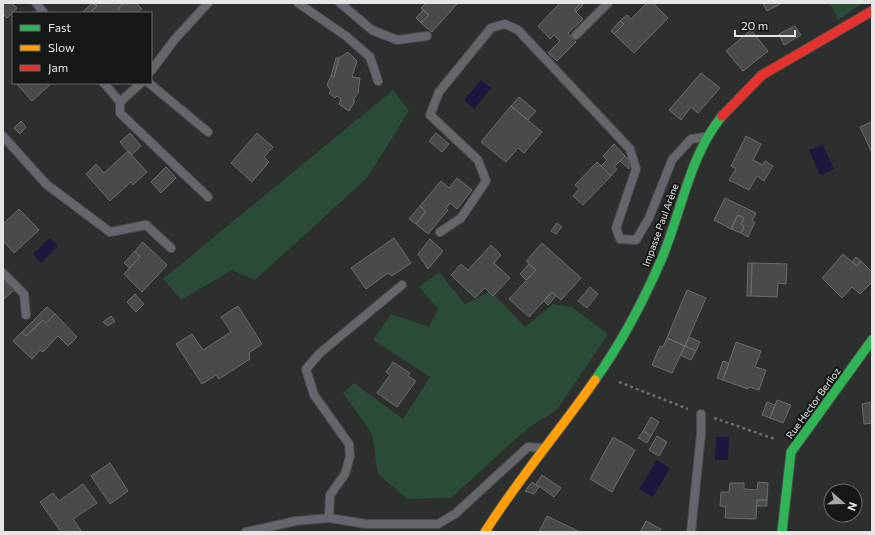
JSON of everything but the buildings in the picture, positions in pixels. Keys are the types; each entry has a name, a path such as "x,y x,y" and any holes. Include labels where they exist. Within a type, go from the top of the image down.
{"street":[{"name":"Impasse Paul Arène","path":"485,532 507,497 600,374 634,314 662,257 693,165 720,117 762,75 872,11"},
{"name":"Rue Hector Berlioz","path":"782,532 791,452 872,340"}],"lane":[{"path":"36,3 43,12"},
{"path":"152,70 175,39 208,3"},
{"path":"298,3 346,36 370,57 378,82"},
{"path":"340,3 372,30 397,40 427,36"},
{"path":"576,35 608,3"},
{"path":"440,232 461,218 486,180 478,160 430,115 439,92 491,28 505,24 518,30 630,149 636,169 616,228 620,239 636,240 649,218 672,160 691,139 709,137"},
{"path":"105,84 120,102 120,113 208,197"},
{"path":"120,102 140,84"},
{"path":"150,84 208,132"},
{"path":"3,136 46,184 110,232 146,225 171,248"},
{"path":"3,273 24,294 26,315"},
{"path":"329,518 330,495 345,474 350,456 349,444 314,395 306,369 320,353 402,285"},
{"path":"691,532 701,434 701,414"},
{"path":"246,532 296,521 329,518 366,524 438,524 455,514 528,447 545,448"}],"green space":[{"path":"830,3 863,3 838,20"},
{"path":"393,90 409,111 367,178 255,280 232,270 181,300 163,279"},
{"path":"439,272 465,304 491,291 525,327 553,304 572,307 608,334 557,410 528,428 451,498 407,499 378,474 372,434 343,393 354,383 403,419 430,377 373,340 391,314 429,327 438,309 419,287"}],"shaded area":[{"path":"481,80 491,88 474,109 464,100"},
{"path":"823,145 834,169 820,175 809,150"},
{"path":"50,238 58,246 41,263 33,254"},
{"path":"716,437 729,437 728,460 715,460"},
{"path":"657,460 670,468 653,497 639,489"}],"traffic: fast":[{"path":"595,380 632,321 648,290 669,240 694,166 711,132 722,116"},
{"path":"782,532 791,452 872,340"}],"traffic: slow":[{"path":"485,532 511,493 595,380"}],"traffic: jam":[{"path":"722,116 762,75 872,11"}]}
